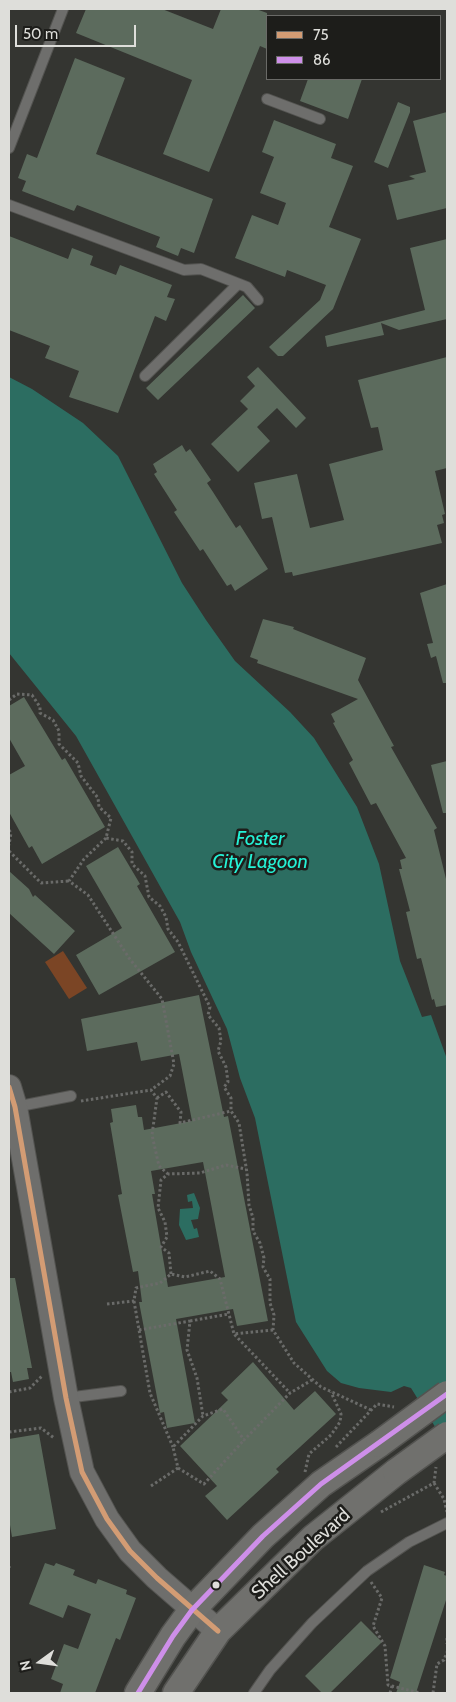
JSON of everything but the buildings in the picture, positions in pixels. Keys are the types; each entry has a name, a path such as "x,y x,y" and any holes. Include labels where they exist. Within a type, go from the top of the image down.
{"main road":[{"name":"Shell Boulevard","path":"138,1693 173,1636 192,1610 263,1536 321,1484 447,1394"},
{"name":"Shell Boulevard","path":"176,1693 218,1631 313,1538 396,1472 447,1435"}],"street":[{"path":"12,1097 66,1398 82,1472 102,1511 130,1551 192,1610 218,1631"}],"lane":[{"path":"9,148 62,9"},
{"path":"267,99 320,119"},
{"path":"9,205 184,270 201,268 247,287 258,300"},
{"path":"145,376 238,284"},
{"path":"12,1097 72,1099"},
{"path":"66,1398 121,1391"},
{"path":"254,1693 270,1670 312,1623 365,1573 409,1542 447,1522"}],"path":[{"path":"9,700 17,694 32,695 40,707 40,713 52,720 59,731 60,744 78,763 81,776 98,798 99,807 111,818 106,838 84,859 69,882"},
{"path":"9,830 11,833 9,844"},
{"path":"106,838 123,841 132,852 132,864 145,876 149,897 160,906 166,917 168,929 178,942 210,1007 208,1015 219,1028 221,1041 218,1051 226,1067 228,1082 224,1087 231,1098 231,1110 239,1123 253,1231 260,1243 264,1258 263,1267 270,1279 270,1303 274,1316 273,1330 294,1363 312,1380 330,1392 371,1410"},
{"path":"9,851 41,883 69,882 88,895 129,958 162,999 174,1064 170,1076 151,1090 72,1099"},
{"path":"151,1090 157,1098 152,1136 159,1166 168,1174"},
{"path":"157,1098 166,1092 181,1112 180,1123 231,1110"},
{"path":"172,1274 169,1253 161,1247 167,1237 166,1222 158,1208 161,1180 168,1174 200,1173 226,1165 246,1169"},
{"path":"290,1393 234,1334 220,1279 216,1274 210,1271 185,1277 172,1274 160,1283 136,1288 134,1300 150,1393 173,1447 178,1468 204,1484 290,1393 312,1380"},
{"path":"107,1304 134,1300"},
{"path":"140,1330 229,1314"},
{"path":"190,1322 187,1350 197,1378 203,1416"},
{"path":"234,1334 273,1330"},
{"path":"306,1477 304,1469 309,1454 330,1435 340,1422 341,1414 330,1392"},
{"path":"173,1447 203,1416 223,1409 244,1440"},
{"path":"151,1486 178,1468"},
{"path":"434,1483 444,1499 447,1522"},
{"path":"365,1573 382,1598 373,1626 385,1646 388,1684 420,1693"},
{"path":"447,1638 447,1644"},
{"path":"433,1693 437,1664 444,1660 447,1652"},
{"path":"390,1693 392,1686"}],"shaded area":[{"path":"63,951 87,988 69,999 45,962"}],"water":[{"name":"Foster City Lagoon","path":"9,377 32,389 83,423 118,456 182,583 206,620 235,661 290,712 314,738 357,807 379,864 400,961 422,1017 431,1015 447,1059 447,1446 411,1388 404,1386 391,1392 359,1388 341,1383 327,1371 296,1322 255,1118 240,1078 227,1029 191,952 180,922 76,736 9,653"},
{"path":"194,1193 200,1208 198,1219 191,1220 194,1229 197,1228 199,1237 186,1240 179,1225 180,1209 193,1208 192,1201 188,1202 187,1195"}],"transit line":[{"name":"75","path":"9,1087 15,1107 66,1398 82,1472 107,1519 130,1551 157,1578 218,1631"},
{"name":"86","path":"138,1693 173,1636 192,1610 263,1536 321,1484 447,1394"}]}
